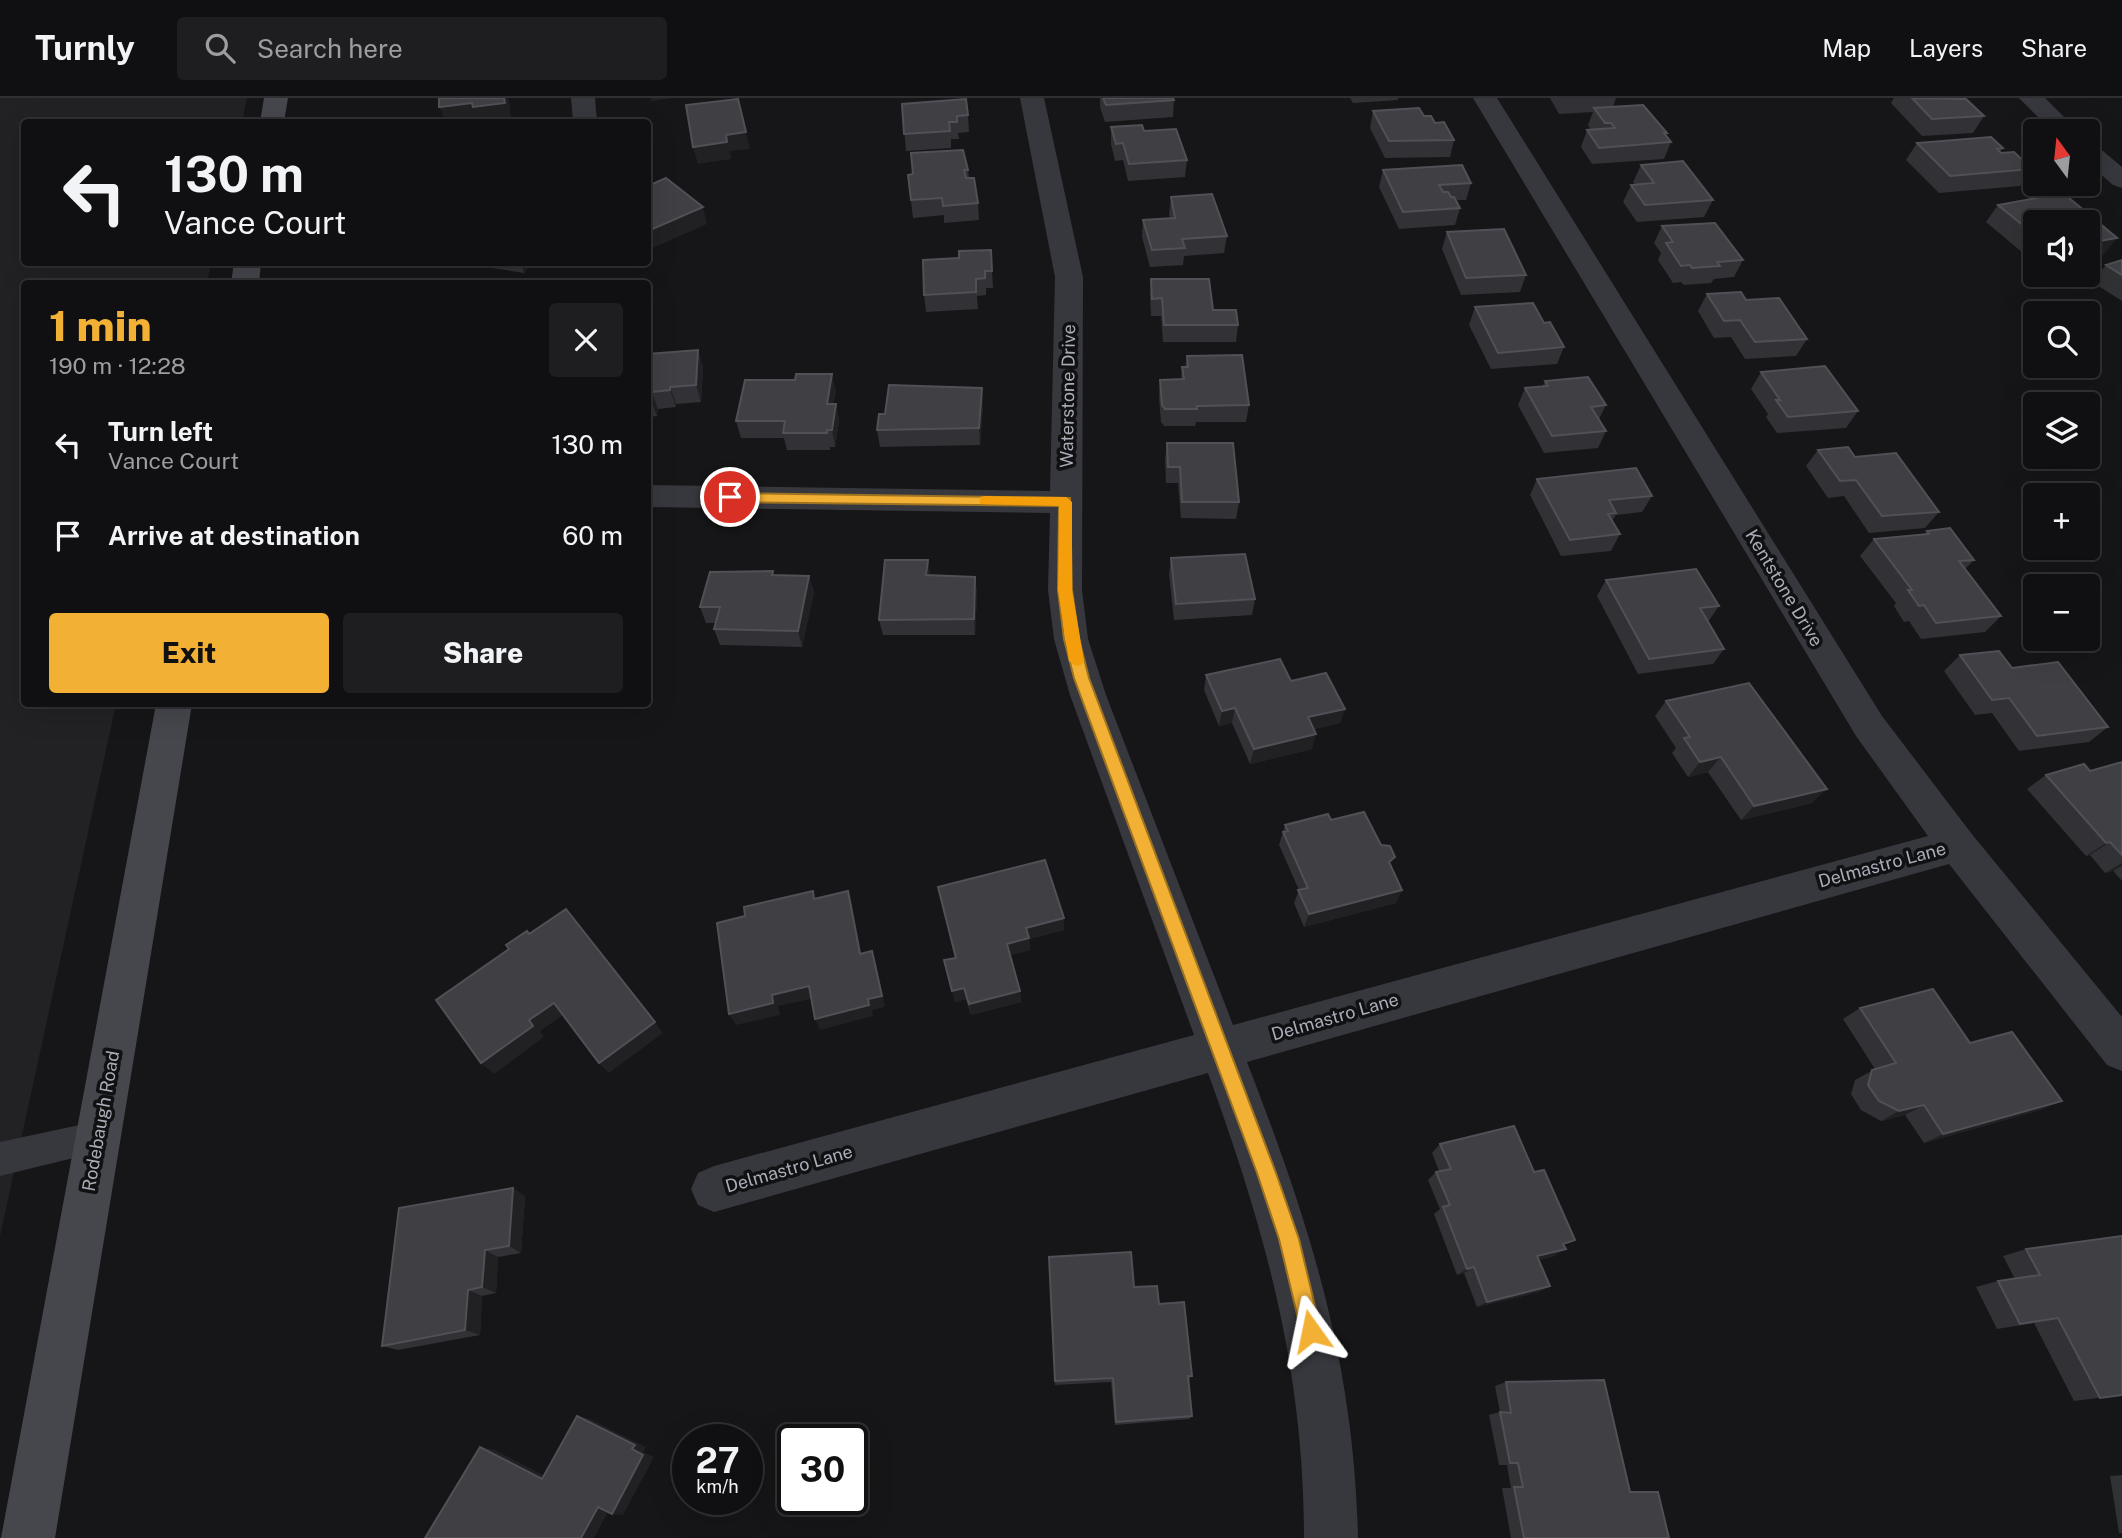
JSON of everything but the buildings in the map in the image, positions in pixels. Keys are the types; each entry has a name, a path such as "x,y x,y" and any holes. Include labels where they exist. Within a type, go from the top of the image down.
{"street":[{"path":"272,119 276,98"},
{"path":"583,98 585,119"},
{"name":"Waterstone Drive","path":"1032,98 1069,277 1065,590 1075,657 1274,1195 1304,1301 1323,1405 1331,1538"},
{"name":"Kentstone Drive","path":"1485,98 1853,701 1911,786 1956,845 2122,1050"},
{"path":"2031,98 2053,119"},
{"path":"2100,161 2122,180"},
{"path":"651,496 1066,502"},
{"name":"Rodebaugh Road","path":"28,1538 173,707"},
{"name":"Delmastro Lane","path":"714,1189 1956,845"}],"lane":[{"path":"0,1160 98,1138"}],"shaded area":[{"path":"0,98 247,98 243,119 21,119 21,266 210,266 208,280 21,280 21,707 115,707 0,1236"}],"slow traffic":[{"path":"985,501 1066,502 1066,607 1076,661"}],"route":[{"path":"730,497 1066,502 1066,607 1081,678 1267,1173 1289,1239 1311,1331"}]}
